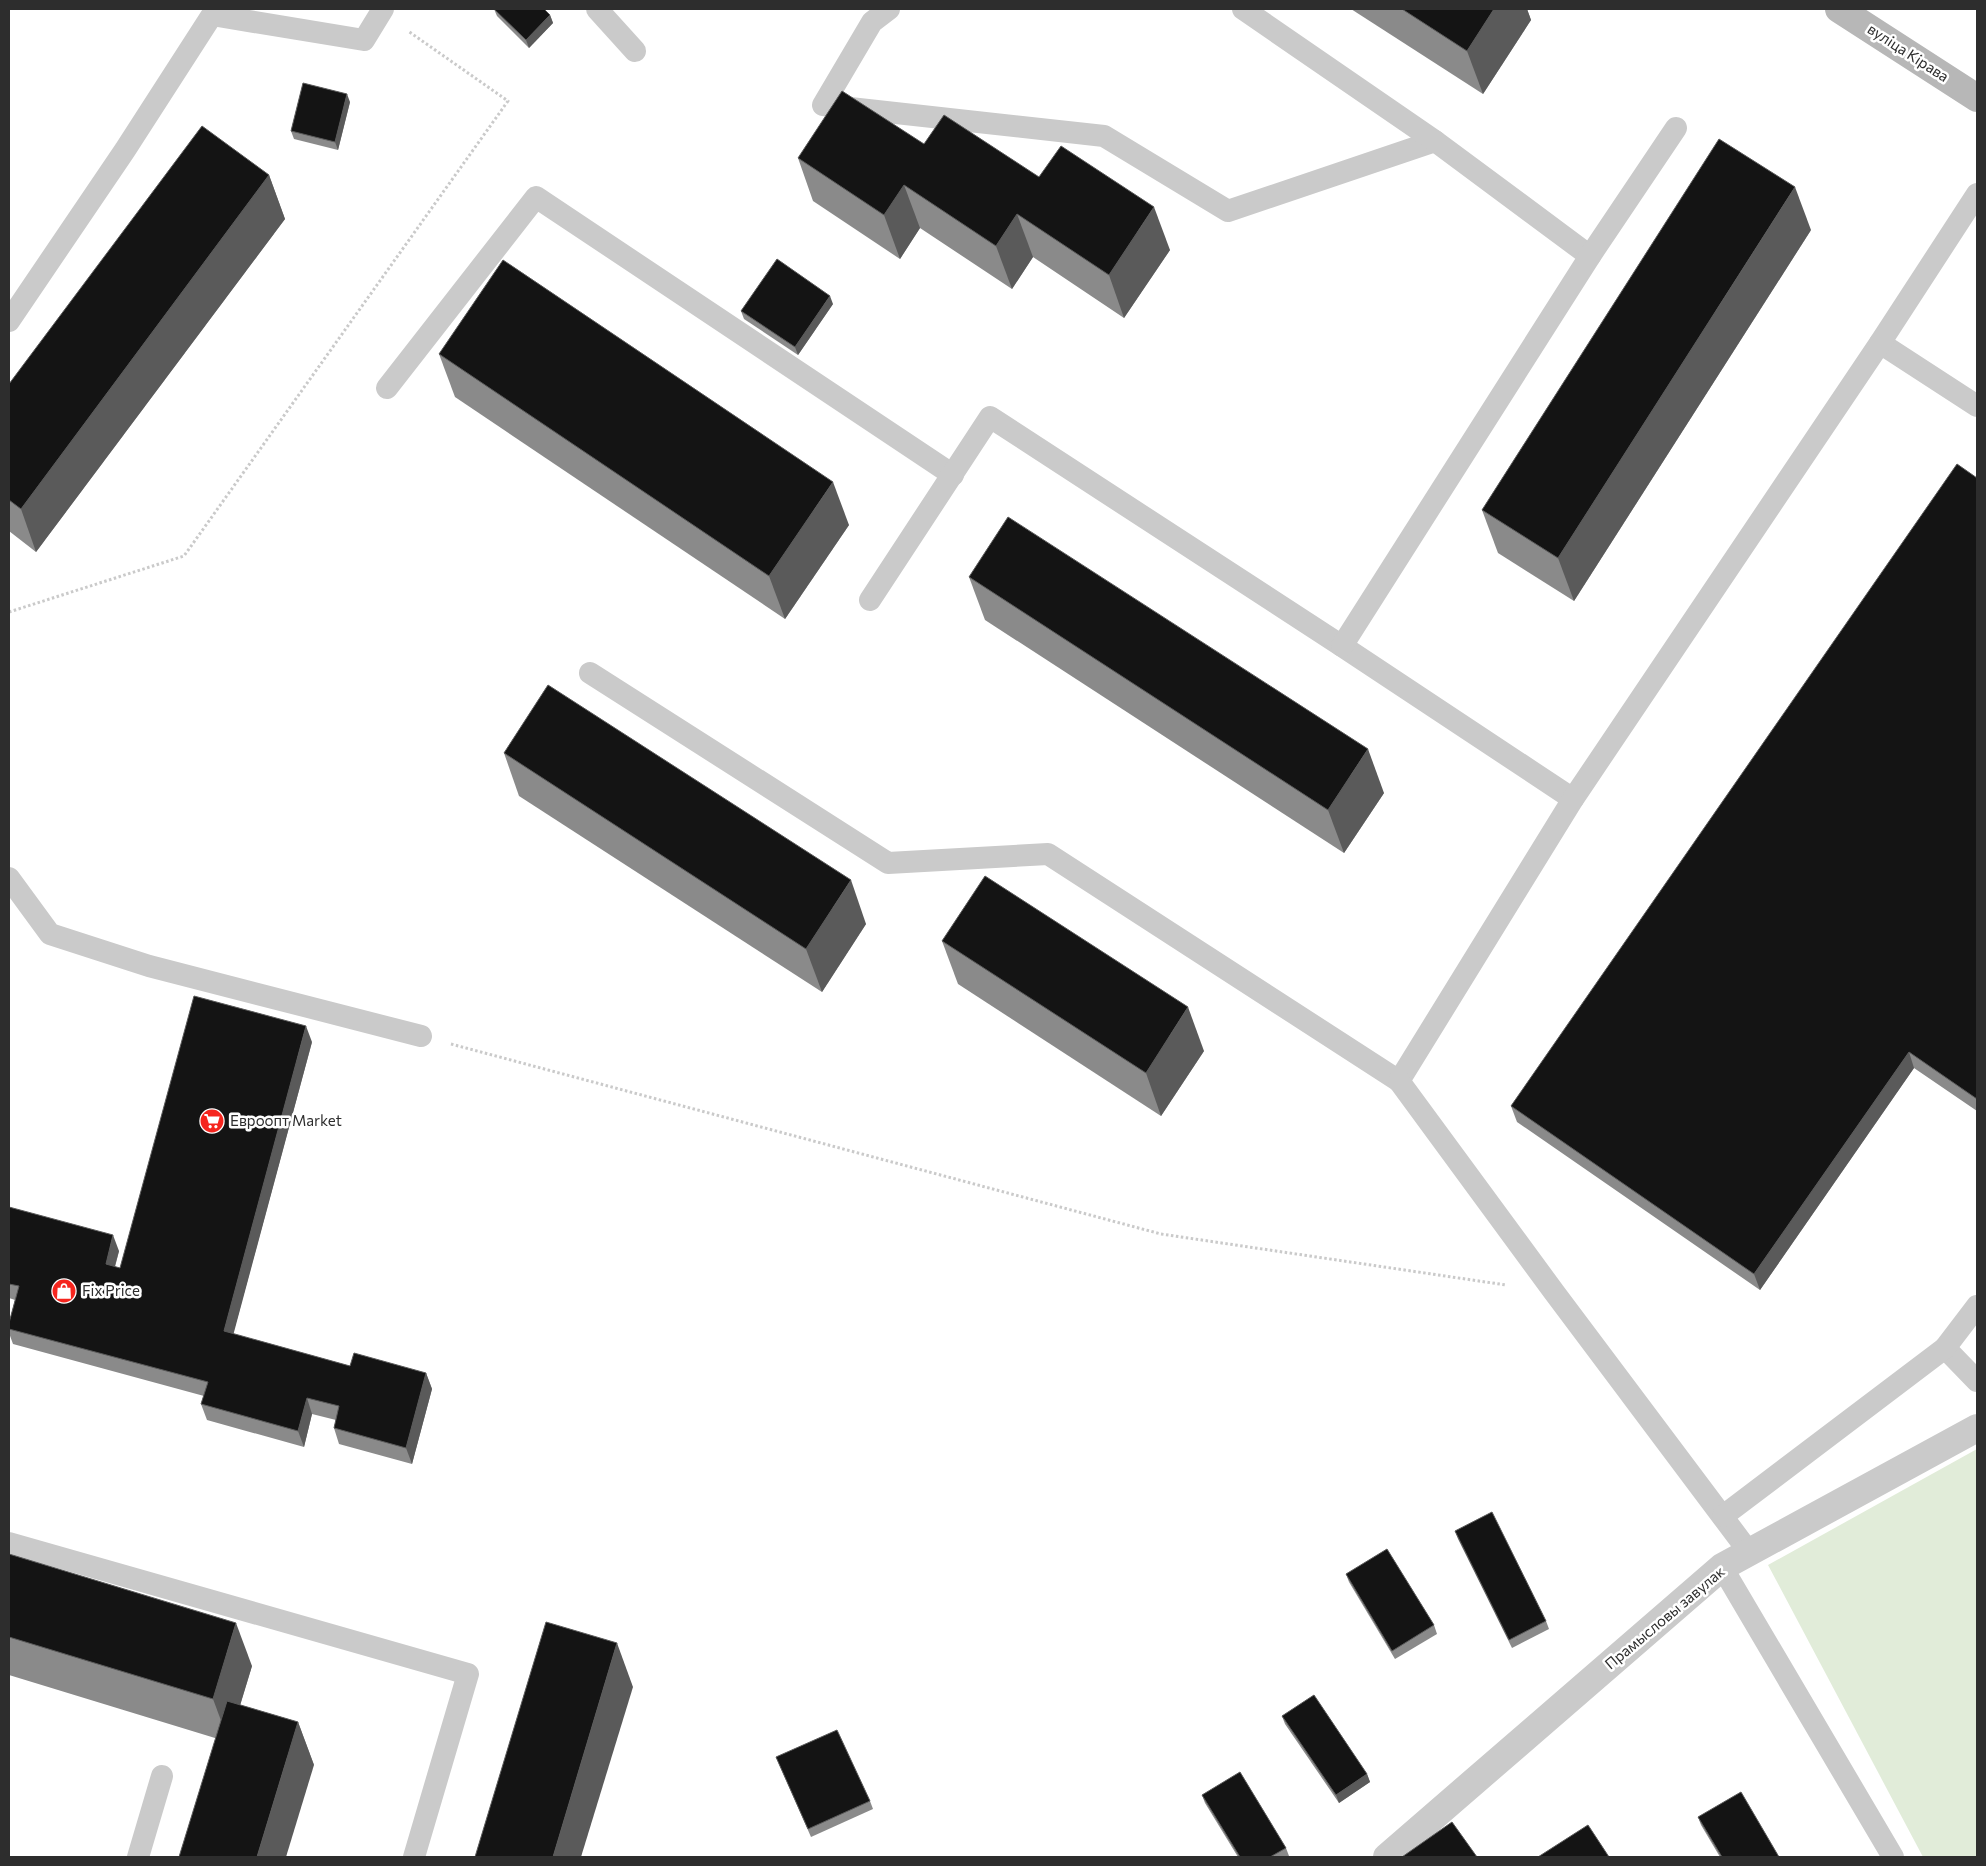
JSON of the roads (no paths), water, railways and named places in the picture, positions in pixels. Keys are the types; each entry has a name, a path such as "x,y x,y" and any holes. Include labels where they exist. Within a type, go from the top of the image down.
{"main road":[{"name":"вуліца Кірава","path":"1839,9 1977,98"}],"street":[{"name":"Прамысловы завулак","path":"1387,1857 1722,1567 1977,1428"}],"lane":[{"path":"597,9 635,51"},
{"path":"889,9 872,22 823,105 1104,136 1228,211 1435,141"},
{"path":"1243,9 1435,141 1590,256"},
{"path":"9,321 126,150 212,15 364,40 382,11"},
{"path":"1342,646 1590,256 1676,128"},
{"path":"1399,1081 1573,800 1880,344 1977,194"},
{"path":"387,388 536,196 953,474"},
{"path":"1880,344 1977,406"},
{"path":"870,600 990,417 1342,646 1573,800"},
{"path":"590,673 888,863 1048,854 1399,1081 1749,1552"},
{"path":"9,878 50,934 149,966 421,1036"},
{"path":"1723,1516 1945,1348 1977,1306"},
{"path":"1945,1348 1977,1381"},
{"path":"9,1543 468,1674 414,1857"},
{"path":"1722,1567 1894,1857"},
{"path":"138,1857 162,1776"}],"place":[{"name":"Евроопт Market","path":"212,1121"},
{"name":"Fix Price","path":"64,1291"}]}
